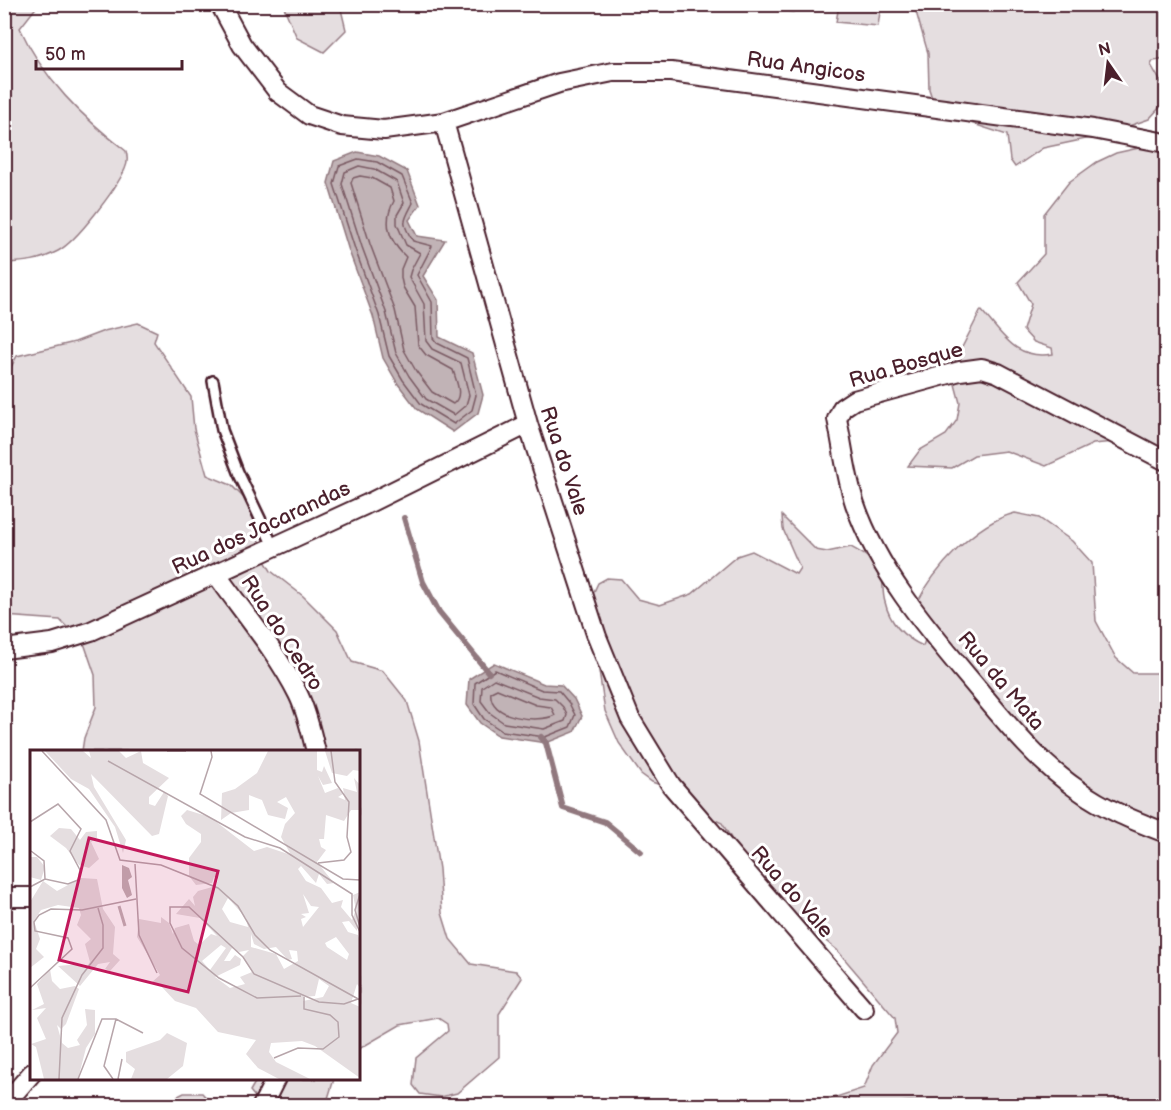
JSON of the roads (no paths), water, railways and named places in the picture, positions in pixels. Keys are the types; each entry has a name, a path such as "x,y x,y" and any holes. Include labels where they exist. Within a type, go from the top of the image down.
{"street":[{"path":"220,4 242,45 278,92 309,115 342,126 384,130 444,122"},
{"name":"Rua Angicos","path":"444,122 559,83 613,72 671,72 1093,129 1167,143"},
{"name":"Rua do Vale","path":"444,122 528,424 597,637 630,718 671,785 864,1009"},
{"name":"Rua Bosque","path":"855,503 837,419 842,408 854,400 960,371 982,368 998,373 1167,461"},
{"name":"Rua dos Jacarandas","path":"4,649 52,643 92,631 274,548 528,424"},
{"name":"Rua da Mata","path":"855,503 875,549 909,603 1026,746 1076,789 1124,817 1167,833"},
{"name":"Rua do Cedro","path":"216,574 298,693 307,715 316,750"},
{"path":"4,897 30,897"},
{"path":"4,1106 30,1075"},
{"path":"261,1106 275,1080"}],"lane":[{"path":"213,381 222,430 242,481 274,548"}],"water":[{"path":"357,152 379,156 407,171 420,205 409,220 417,236 445,240 423,276 438,300 439,337 472,353 483,395 478,413 453,432 417,409 398,384 383,358 373,316 349,251 328,183 334,161"},
{"path":"494,663 544,684 561,685 574,699 582,716 574,732 546,743 499,736 480,723 467,705 469,679"}],"waterway":[{"path":"404,518 423,582 439,612 489,673"},
{"path":"541,737 546,743 563,808 605,822 641,852"}]}
